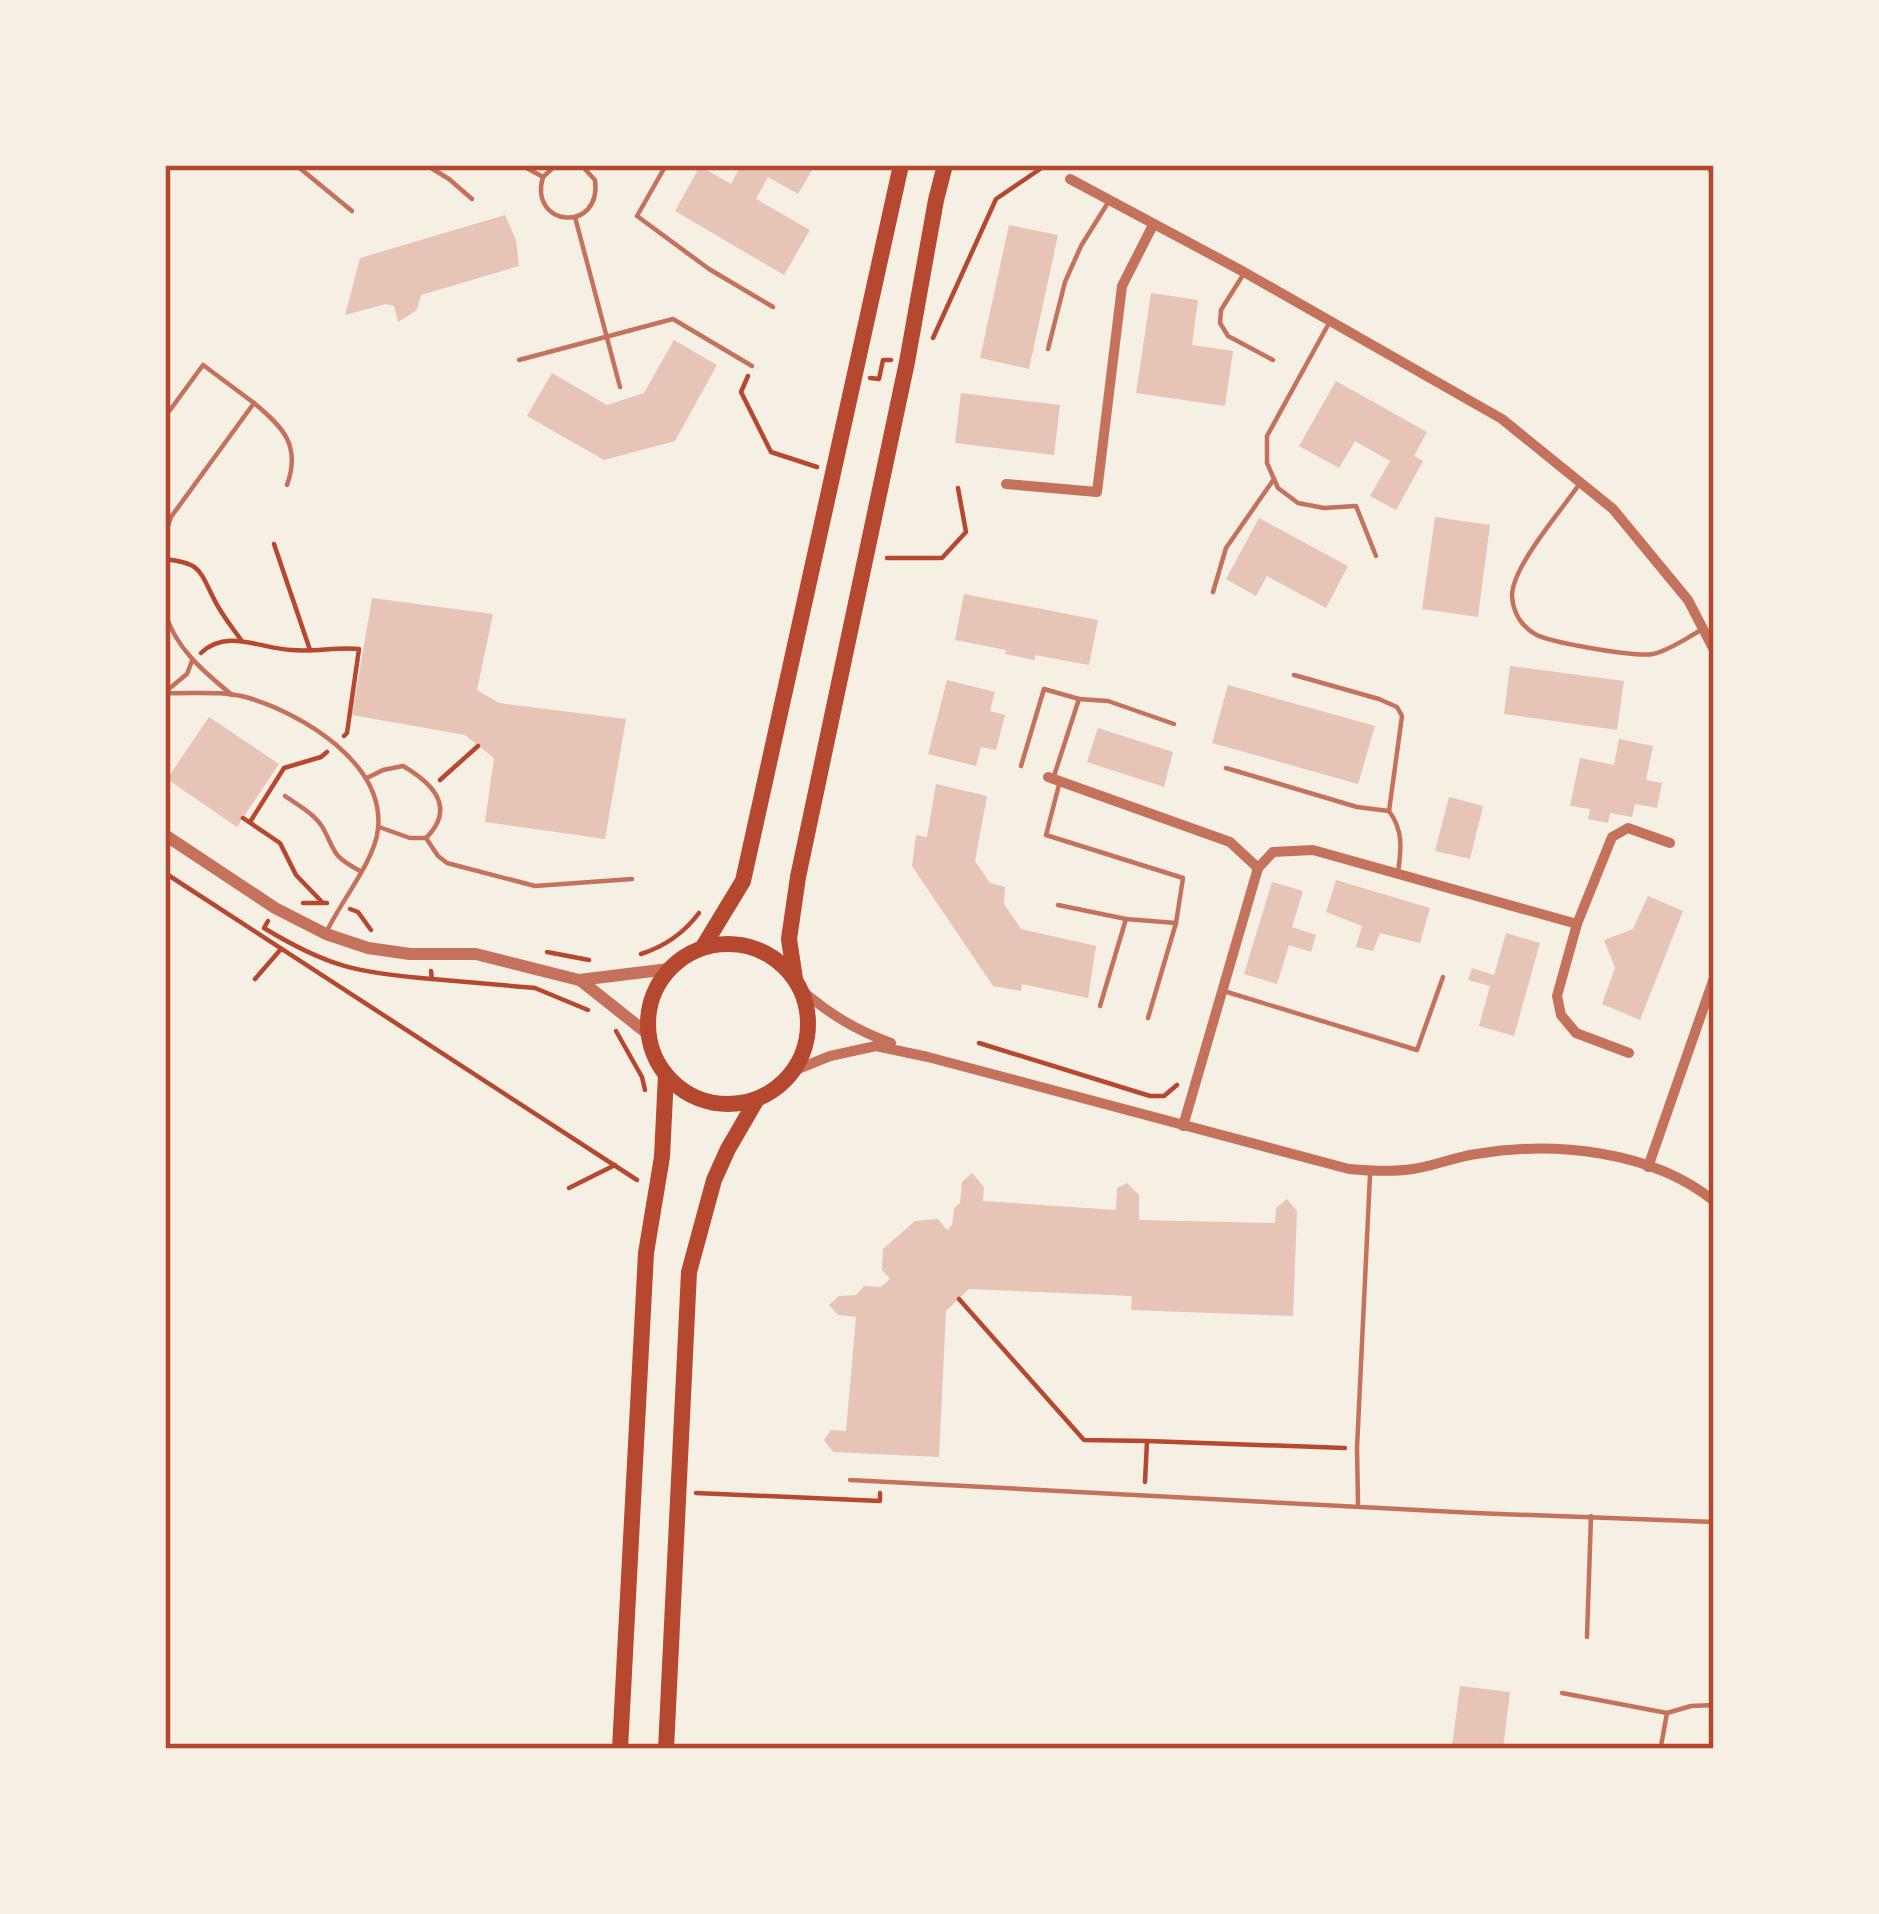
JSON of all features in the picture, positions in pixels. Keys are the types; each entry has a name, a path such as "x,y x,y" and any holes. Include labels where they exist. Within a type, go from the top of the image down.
{"main road":[{"path":"703,946 743,881 902,165"},
{"path":"797,984 789,939 798,877 945,165"},
{"path":"703,946 754,947 777,960 806,1002 804,1051 777,1088 757,1099 708,1102 685,1092 666,1076 654,1056 648,1010 656,988 669,968 703,946"},
{"path":"620,1749 646,1253 662,1157 666,1076"},
{"path":"666,1749 688,1272 714,1180 757,1099"}],"street":[{"path":"1070,179 1502,419 1613,509 1688,600 1714,650"},
{"path":"1006,484 1097,493 1122,286 1153,225"},
{"path":"1054,779 1230,842 1258,868"},
{"path":"1629,1053 1576,1033 1561,1015 1557,996 1576,924 1612,837 1628,828 1670,843"},
{"path":"165,835 275,908 326,934 368,948 476,953 579,980 669,968"},
{"path":"1184,1126 1258,868 1273,853 1313,850 1576,924"},
{"path":"1648,1166 1714,978"},
{"path":"579,980 648,1034"},
{"path":"797,984 834,1018 928,1057"},
{"path":"793,1071 830,1056 876,1046 1349,1169 1414,1169 1475,1154 1559,1149 1648,1166 1701,1190 1714,1201"}],"lane":[{"path":"296,165 352,211"},
{"path":"428,165 472,200"},
{"path":"521,165 543,177"},
{"path":"556,165 543,177 544,205 559,217 575,218 587,211 596,193 595,180 582,165"},
{"path":"666,165 637,216 709,269 773,307"},
{"path":"1048,350 1066,282 1109,200"},
{"path":"575,218 620,387"},
{"path":"1244,272 1221,310 1220,323 1228,336 1273,360"},
{"path":"519,360 673,319 752,366"},
{"path":"1330,321 1268,436 1267,463 1278,488 1298,503 1324,508 1356,506 1376,556"},
{"path":"165,417 203,365 277,422 291,447 294,466 287,485"},
{"path":"165,534 171,517 254,404"},
{"path":"1213,592 1226,548 1274,479"},
{"path":"1581,482 1516,572 1516,615 1537,636 1636,656 1659,653 1703,628"},
{"path":"165,612 169,628 192,661 232,695"},
{"path":"165,692 178,685 192,661"},
{"path":"1294,675 1397,707 1402,716 1389,811"},
{"path":"1021,766 1044,689 1108,701 1174,724"},
{"path":"165,692 248,698 307,723 338,744 365,779 379,826 374,845 326,934"},
{"path":"1078,699 1054,779 1046,835 1183,878 1176,923 1148,1018"},
{"path":"365,779 403,766 422,777 438,796 441,811 436,828 426,838 410,838 379,826"},
{"path":"1226,768 1357,807 1389,811 1397,821 1402,844 1398,874"},
{"path":"285,796 322,825 341,861 360,872"},
{"path":"426,838 447,863 535,886 632,878"},
{"path":"1058,905 1176,923"},
{"path":"1100,1006 1126,919"},
{"path":"1222,991 1417,1050 1443,977"},
{"path":"1358,1504 1370,1172"},
{"path":"850,1480 1714,1522"},
{"path":"1587,1637 1591,1516"},
{"path":"1562,1693 1667,1713 1714,1705"},
{"path":"1661,1746 1667,1713"}],"path":[{"path":"930,344 996,199 1046,165"},
{"path":"855,376 879,379 883,360 907,362"},
{"path":"752,366 741,392 771,452 817,467"},
{"path":"887,558 941,558 966,532 958,488"},
{"path":"274,544 310,650"},
{"path":"165,559 195,567 206,578 212,596 241,640"},
{"path":"192,661 221,640 289,650 359,649 347,733 321,757 284,768 247,820 280,843 296,875 322,902"},
{"path":"431,788 478,746"},
{"path":"165,873 637,1180"},
{"path":"292,903 322,902 358,912 373,934"},
{"path":"628,958 656,949 686,930 699,913"},
{"path":"264,928 302,951 371,974 535,988 587,1010"},
{"path":"255,979 281,950"},
{"path":"298,961 302,951"},
{"path":"547,952 583,961 606,959"},
{"path":"431,954 432,979"},
{"path":"979,1043 1150,1096 1164,1096 1180,1078 1197,1079"},
{"path":"569,1188 615,1165"},
{"path":"958,1299 1084,1440 1357,1448"},
{"path":"1145,1494 1147,1441"},
{"path":"678,1492 880,1501 880,1481"}],"building":[{"path":"741,165 815,165 798,194 768,177 756,199 810,230 784,275 675,211 700,166 731,184"},
{"path":"505,215 516,240 519,266 421,295 417,310 398,322 394,306 386,304 345,315 360,258"},
{"path":"1009,225 1058,235 1029,369 980,358"},
{"path":"1151,293 1198,300 1192,345 1233,351 1225,406 1136,393"},
{"path":"674,340 717,365 675,441 604,460 527,416 552,373 607,405 644,393"},
{"path":"1336,381 1427,432 1414,456 1423,461 1396,510 1370,496 1390,461 1355,441 1339,468 1299,446"},
{"path":"961,393 1060,405 1054,455 955,443"},
{"path":"1435,517 1490,525 1478,617 1422,609"},
{"path":"1259,518 1348,566 1326,608 1267,576 1256,596 1226,579"},
{"path":"964,594 1098,620 1089,665 1035,655 1035,660 955,640"},
{"path":"372,598 493,614 477,690 499,703 626,719 605,839 485,822 494,758 465,735 352,715"},
{"path":"1510,666 1624,681 1617,730 1504,714"},
{"path":"947,680 995,692 990,711 1005,715 996,750 981,747 976,766 928,754"},
{"path":"1228,685 1375,726 1358,784 1212,743"},
{"path":"209,717 279,764 237,827 167,779"},
{"path":"1098,728 1173,752 1164,787 1087,762"},
{"path":"1619,739 1653,746 1646,780 1662,783 1657,808 1635,804 1632,817 1610,813 1608,823 1588,819 1590,809 1570,806 1580,758 1614,765"},
{"path":"936,784 987,796 975,861 990,883 1005,887 1004,904 1021,929 1096,946 1088,998 1022,984 1021,991 993,986 912,866 916,835 927,837"},
{"path":"1449,797 1483,806 1470,859 1435,851"},
{"path":"1336,880 1430,908 1420,943 1380,933 1373,951 1356,947 1362,926 1326,912"},
{"path":"1272,882 1303,891 1292,927 1316,935 1311,952 1289,945 1277,984 1244,974"},
{"path":"1648,896 1683,911 1640,1020 1602,1004 1615,968 1604,940 1633,929"},
{"path":"1506,933 1540,943 1514,1036 1479,1026 1490,986 1468,980 1472,968 1494,975"},
{"path":"972,1173 984,1187 983,1201 1116,1210 1117,1188 1127,1183 1139,1195 1139,1220 1275,1223 1276,1208 1287,1199 1297,1211 1293,1316 1131,1310 1132,1296 969,1289 946,1311 939,1457 833,1452 824,1440 831,1430 846,1431 856,1317 838,1315 829,1305 839,1296 856,1295 864,1286 881,1287 890,1279 882,1270 883,1249 915,1221 938,1219 947,1230 960,1203 962,1182"},
{"path":"1460,1686 1510,1692 1503,1749 1452,1746"}],"railway":[{"path":"1708,165 1714,176"}]}
